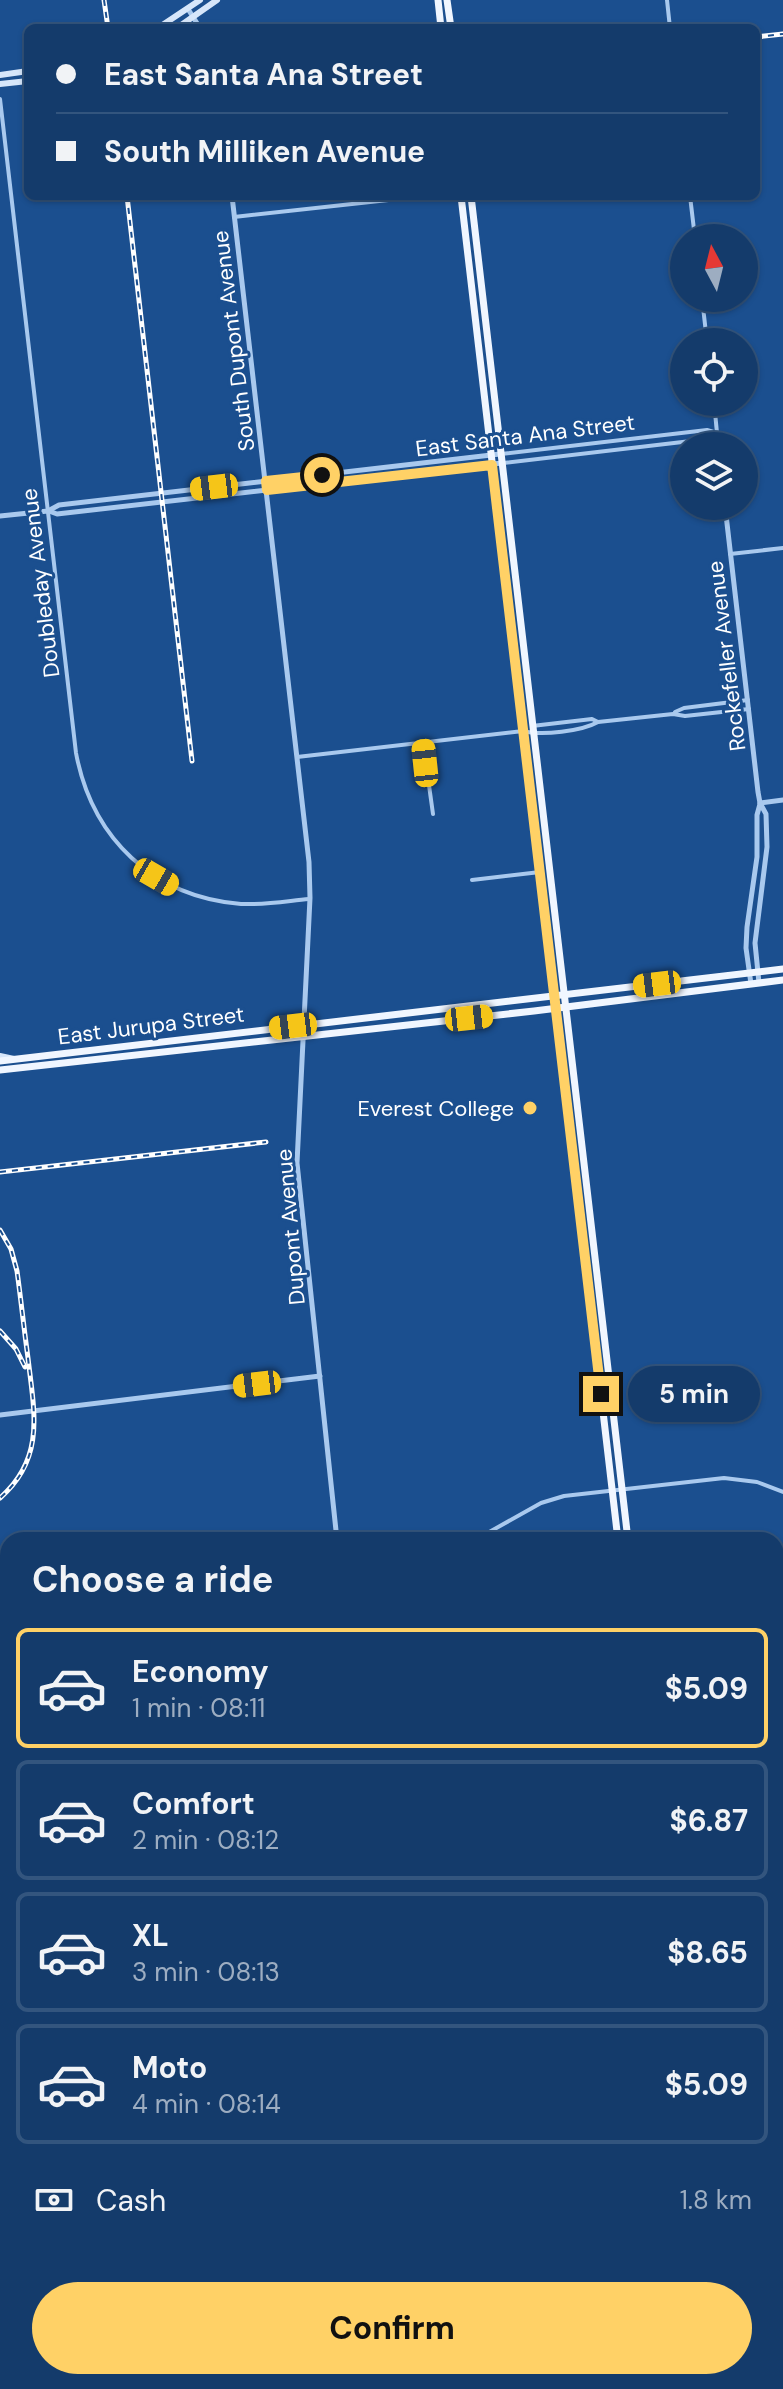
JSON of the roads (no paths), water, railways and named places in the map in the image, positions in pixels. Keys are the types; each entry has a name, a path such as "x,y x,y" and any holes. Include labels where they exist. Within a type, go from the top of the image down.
{"main road":[{"path":"164,24 200,0"},
{"path":"183,24 217,0"},
{"path":"438,0 441,24"},
{"path":"447,0 450,24"},
{"path":"0,75 24,72"},
{"path":"0,84 24,81"},
{"path":"462,200 496,455 502,463 627,1532"},
{"path":"471,200 496,455 492,465 617,1532"},
{"name":"East Jurupa Street","path":"0,1058 17,1059 783,969"},
{"name":"East Jurupa Street","path":"0,1070 555,1009 783,980"}],"street":[{"path":"667,0 670,24"},
{"path":"188,9 197,24"},
{"name":"Doubleday Avenue","path":"0,99 76,753 85,790 102,824 113,838 140,865 172,886 208,899 245,904 310,898"},
{"name":"South Dupont Avenue","path":"232,200 293,720"},
{"path":"234,217 389,200"},
{"path":"690,200 693,224"},
{"name":"East Santa Ana Street","path":"690,432 714,432"},
{"name":"East Santa Ana Street","path":"0,516 48,511 59,505 670,434"},
{"name":"East Santa Ana Street","path":"48,511 57,514 670,443"},
{"name":"Rockefeller Avenue","path":"726,520 760,803 757,857 747,927 755,983"},
{"path":"730,554 783,548"},
{"path":"673,714 684,708 748,700"},
{"path":"297,757 523,731 589,727 598,722 673,714 685,716 749,709"},
{"name":"Dupont Avenue","path":"293,720 310,898 297,1164 336,1532"},
{"path":"423,742 433,814"},
{"path":"760,803 783,800"},
{"name":"Rockefeller Avenue","path":"754,973 767,847 766,814 760,803"},
{"path":"472,880 540,872"},
{"path":"0,1415 320,1376"},
{"path":"489,1532 541,1503 564,1496 724,1478 757,1482 783,1492"}],"railway":[{"path":"104,0 107,24"},
{"path":"760,37 783,34"},
{"path":"127,200 192,761"},
{"path":"0,1172 266,1142"},
{"path":"0,1230 11,1249 17,1271 34,1415 34,1433 25,1467 0,1498"},
{"path":"0,1331 16,1349 25,1367"}],"place":[{"name":"Everest College","path":"530,1108"}]}
